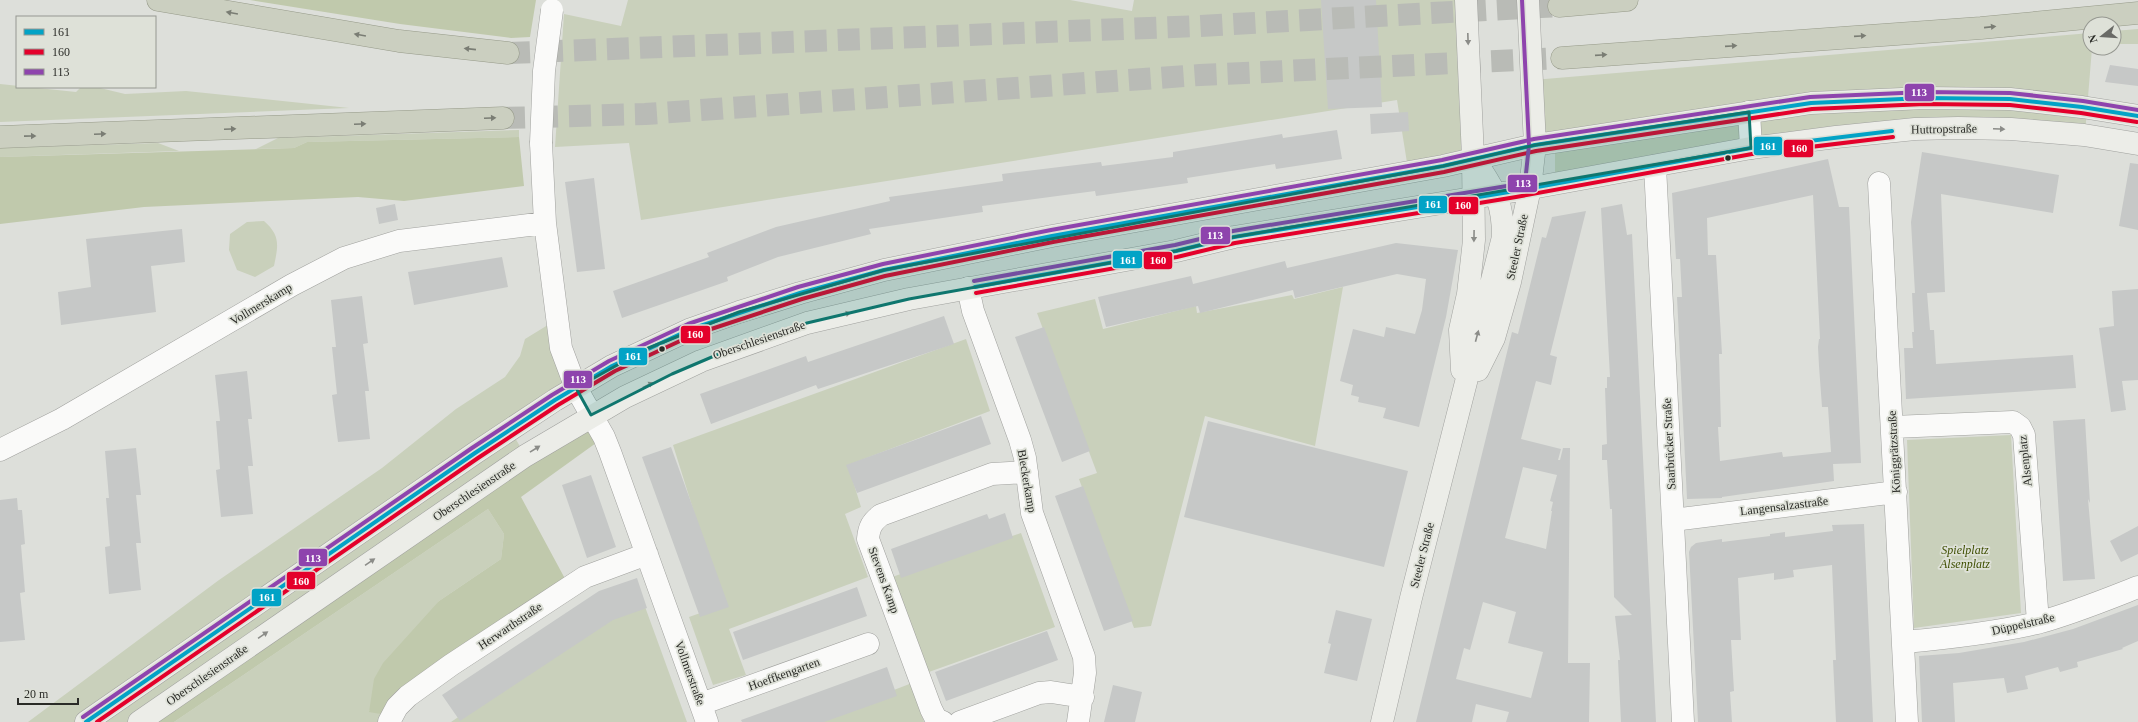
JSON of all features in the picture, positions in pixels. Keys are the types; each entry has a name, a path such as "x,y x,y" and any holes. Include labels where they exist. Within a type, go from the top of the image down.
{"highway":[{"path":"158,0 399,41 508,53"},
{"path":"1558,6 1626,0"},
{"path":"1562,58 1981,28 2138,12"},
{"path":"0,137 503,118"}],"main road":[{"name":"Steeler Straße","path":"1464,387 1460,359 1460,330 1473,258 1474,197 1466,0"},
{"name":"Steeler Straße","path":"1464,387 1474,378 1494,338 1510,282 1530,188 1535,145 1528,0"},
{"path":"86,722 475,452 576,388 617,364 691,330 739,312 884,270 1052,236 1443,166 1535,145 1811,103 1925,98 2010,100 2082,107 2138,116"},
{"name":"Huttropstraße","path":"1474,197 1751,148 1915,129 1958,128 2084,135 2138,144"},
{"name":"Steeler Straße","path":"1382,722 1464,387 1503,237 1503,218 1496,194 1473,158"},
{"name":"Oberschlesienstraße","path":"139,722 529,453 591,416 672,374 740,345 807,323 909,299 1176,252 1234,238 1350,220 1474,197"}],"street":[{"name":"Vollmerstraße","path":"553,5 544,71 541,143 545,223 561,348 576,388 608,447 704,713"},
{"path":"1750,112 1751,148"},
{"name":"Saarbrücker Straße","path":"1655,166 1683,722"},
{"name":"Königgrätzstraße","path":"1879,183 1893,427 1907,722"},
{"name":"Vollmerskamp","path":"0,450 62,419 292,285 344,258 399,241 545,223"},
{"name":"Bleckerkamp","path":"968,288 973,311 1020,440 1027,472 1032,513 1084,656 1085,673 1083,697 1078,722"},
{"name":"Alsenplatz","path":"1893,427 2013,422 2020,427 2024,435 2038,622"},
{"name":"Stevens Kamp","path":"942,722 936,719 931,709 868,539 869,528 873,520 881,515 992,474 1027,472"},
{"name":"Langensalzastraße","path":"1673,520 1896,492"},
{"name":"Herwarthstraße","path":"389,722 397,707 408,696 566,589 597,571 647,554"},
{"name":"Düppelstraße","path":"1904,642 1967,636 2038,622 2100,603 2138,587"},
{"name":"Hoeffkengarten","path":"704,713 868,644"},
{"path":"960,722 1039,693 1051,692 1083,697"}],"highlighted area":[{"path":"1749,112 1751,148 1234,237 1176,251 909,299 807,323 740,345 672,374 591,415 576,388 646,349 739,312 884,270 1443,166 1535,145"}],"green space":[{"path":"250,0 536,0 530,37 511,38 400,24"},
{"path":"628,0 1070,0 1132,11 1134,0 1465,0 1472,156 1408,169 1397,100 641,220 629,143 555,147 564,14 621,26"},
{"path":"2138,29 2138,44 2122,44 2122,30"},
{"path":"2082,34 2082,56 2091,56 2085,134 1959,127 1555,182 1555,141 1536,144 1533,80"},
{"path":"0,84 16,86 16,88 38,88 76,92 80,88 100,88 125,94 186,91 349,108 0,122"},
{"path":"519,130 519,137 307,142 294,148 256,149 278,138"},
{"path":"519,137 524,186 404,201 358,197 144,207 0,224 0,157 294,148 307,142"},
{"path":"158,143 179,151 0,157 0,148"},
{"path":"264,221 276,237 277,253 274,266 255,277 237,270 229,250 230,234 247,222"},
{"path":"1343,287 1315,446 1205,416 1151,626 1134,628 1079,479 1097,473 1037,313 1095,299 1103,329 1196,306 1197,313 1292,295 1294,299"},
{"path":"556,320 575,387 85,722 28,722 219,580 382,468 456,409 505,377 520,356 525,339"},
{"path":"966,339 990,411 848,465 861,507 845,514 868,577 729,629 746,675 713,685 689,617 723,605 673,445"},
{"path":"591,417 603,438 521,497 570,588 392,716 369,712 374,679 383,663 439,601 501,559 504,534 488,509 174,722 142,722"},
{"path":"511,431 525,455 137,722 88,722"},
{"name":"Spielplatz Alsenplatz","path":"2011,435 2021,613 1914,628 1907,440"},
{"path":"488,509 504,534 501,559 439,601 369,711 392,716 390,722 174,722"},
{"path":"1021,533 1055,627 926,673 892,577"},
{"path":"644,604 687,722 451,722 609,615"},
{"path":"912,683 924,722 811,722"}],"building":[{"path":"1321,0 1376,0 1382,107 1328,109"},
{"path":"2110,65 2138,69 2138,86 2105,82"},
{"path":"1408,112 1409,131 1371,134 1370,114"},
{"path":"1337,130 1342,159 1276,169 1275,164 1187,178 1188,183 1096,196 1095,191 982,206 983,212 869,229 871,234 778,257 727,277 728,281 622,318 613,291 709,257 707,253 776,227 890,201 889,197 1003,181 1002,174 1101,162 1102,166 1173,157 1173,152 1282,134 1283,138"},
{"path":"1922,152 2059,175 2053,213 1941,194 1945,292 1927,293 1930,330 1934,330 1936,364 2073,355 2076,388 1906,399 1904,348 1913,348 1912,332 1914,332 1912,293 1915,293 1911,222"},
{"path":"1828,159 1839,207 1849,207 1861,463 1833,464 1834,481 1722,498 1687,499 1677,297 1682,297 1680,259 1676,259 1672,193","holes":["1813,195 1820,339 1818,347 1822,407 1828,407 1831,452 1783,457 1782,452 1720,461 1718,427 1721,427 1719,354 1722,354 1716,255 1708,255 1707,218"]},
{"path":"2130,163 2138,164 2138,230 2119,226"},
{"path":"594,178 605,269 577,272 565,182"},
{"path":"395,204 398,220 379,224 376,208"},
{"path":"1622,204 1627,235 1632,234 1656,722 1621,722 1618,660 1620,660 1615,616 1632,615 1614,597 1612,509 1610,509 1607,460 1602,460 1602,445 1607,444 1605,388 1607,388 1607,377 1610,377 1601,208"},
{"path":"1586,211 1550,355 1557,357 1551,385 1536,381 1521,439 1561,449 1558,460 1560,460 1563,448 1570,448 1568,663 1590,663 1589,722 1506,722 1509,712 1476,704 1472,722 1416,722 1512,332 1518,334 1542,237 1546,238 1552,217","holes":["1523,467 1557,475 1550,501 1553,502 1546,549 1505,538","1483,602 1516,612 1508,643 1543,652 1531,698 1456,679 1464,648 1470,650"]},
{"path":"182,229 185,262 151,266 156,312 61,325 58,292 91,287 86,239"},
{"path":"1396,243 1458,250 1446,317 1419,427 1383,418 1386,408 1358,402 1359,397 1351,395 1353,385 1340,381 1353,329 1384,337 1386,327 1415,334 1422,310 1426,279 1397,274 1295,298 1293,290 1200,313 1198,306 1106,327 1098,297 1191,276 1193,284 1285,261 1287,268"},
{"path":"502,257 508,287 414,305 408,272"},
{"path":"2138,289 2138,380 2122,381 2126,410 2111,412 2099,328 2114,326 2112,291"},
{"path":"362,296 368,343 363,344 369,391 365,391 370,439 338,442 332,395 337,394 332,347 336,347 331,300"},
{"path":"944,316 954,344 818,389 816,385 711,424 700,394 806,356 808,362"},
{"path":"1044,327 1090,451 1062,462 1015,337"},
{"path":"247,371 252,419 248,419 253,466 248,466 253,514 221,517 216,470 220,469 216,421 220,421 215,375"},
{"path":"981,416 991,444 857,493 846,465"},
{"path":"2085,419 2090,503 2088,499 2095,579 2063,581 2053,421"},
{"path":"1208,421 1408,471 1384,567 1184,517"},
{"path":"671,447 729,607 700,617 642,457"},
{"path":"136,448 141,495 136,495 141,543 136,543 141,590 109,594 105,547 110,546 106,498 109,498 105,451"},
{"path":"591,475 616,547 587,558 562,485"},
{"path":"1083,486 1133,621 1104,631 1055,496"},
{"path":"17,498 18,510 22,510 25,544 21,545 25,592 20,593 25,640 0,642 0,500"},
{"path":"1005,513 1013,538 901,578 891,549 987,514 989,519"},
{"path":"1864,524 1873,722 1836,722 1833,660 1836,660 1832,565 1793,570 1794,577 1774,580 1774,573 1738,578 1741,640 1731,640 1734,691 1730,692 1732,722 1698,722 1689,552 1691,547 1696,543 1722,539 1722,542 1770,536 1770,534 1785,532 1785,537 1833,531 1832,525"},
{"path":"2138,526 2138,554 2121,562 2110,541"},
{"path":"637,578 647,608 613,620 460,721 442,695 599,591"},
{"path":"857,587 867,616 743,660 733,632"},
{"path":"2138,605 2138,641 2122,648 2123,649 2077,662 2078,667 2060,672 2058,667 2025,676 2028,689 2007,693 2004,678 1953,683 1955,722 1922,722 1919,656 1959,653 2024,642 2073,629"},
{"path":"1336,610 1372,619 1357,681 1324,673 1331,644 1328,643"},
{"path":"1047,631 1058,660 946,701 935,672"},
{"path":"887,667 897,696 824,722 742,722 741,720"},
{"path":"1113,685 1142,692 1135,722 1104,722"}],"tunnel":[{"path":"508,53 1199,26 1559,6"},
{"path":"503,118 645,114 1200,75 1562,58"}],"transit line":[{"name":"113","path":"974,281 1175,245 1233,231 1525,183 1529,145 1522,0"},
{"name":"113","path":"83,717 472,448 552,395 609,361 688,324 798,287 883,264 1051,230 1442,160 1534,139 1810,97 1925,92 2010,93 2083,101 2138,110"},
{"name":"161","path":"86,722 475,453 555,400 612,366 691,329 800,293 884,270 1052,236 1443,166 1535,145 1811,103 1925,98 2010,99 2082,107 2138,116"},
{"name":"160","path":"97,722 478,458 558,405 615,371 693,335 802,299 885,276 1053,242 1444,172 1536,151 1812,109 1925,104 2010,105 2081,113 2137,122"},
{"name":"161","path":"975,287 1176,251 1234,237 1515,191 1751,148 1892,131"},
{"name":"160","path":"976,293 1177,257 1235,243 1516,197 1752,154 1893,137"}]}
